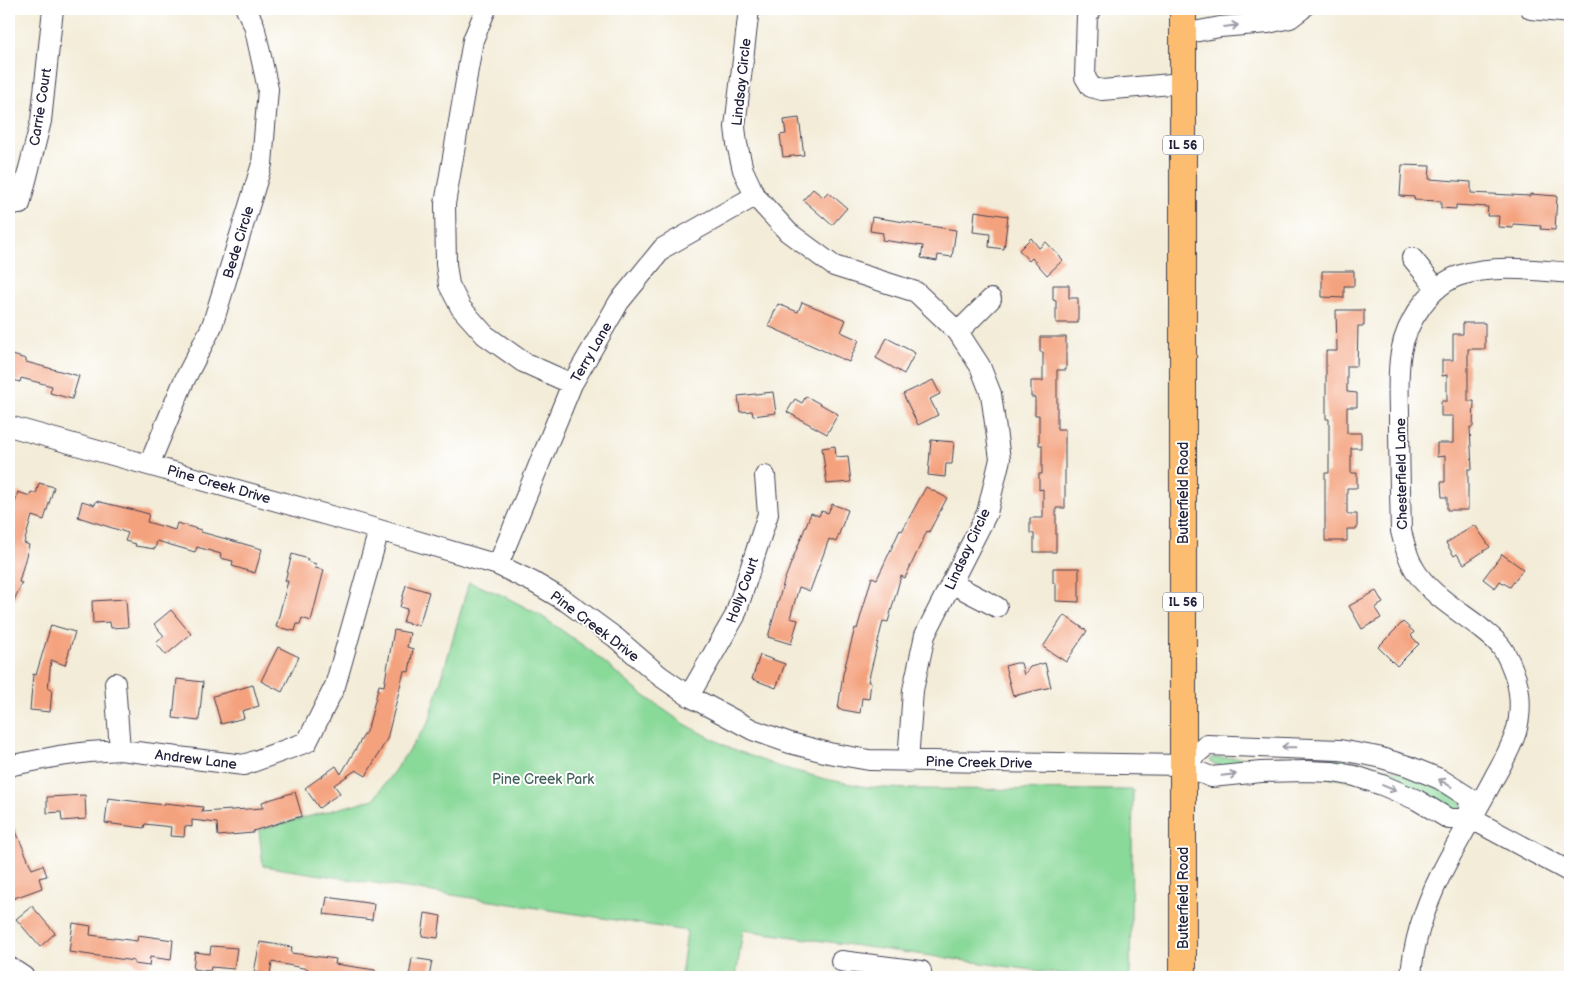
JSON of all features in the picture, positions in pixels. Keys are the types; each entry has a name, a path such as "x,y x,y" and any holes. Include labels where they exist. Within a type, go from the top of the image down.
{"main road":[{"name":"Butterfield Road","path":"1183,21 1183,977"}],"street":[{"name":"Carrie Court","path":"20,204 41,121 53,9"},
{"name":"Bede Circle","path":"149,464 183,383 212,326 262,164 268,89 254,25 246,9"},
{"path":"486,9 473,40 445,204 446,264 449,285 461,308 485,335 523,362 572,384"},
{"name":"Lindsay Circle","path":"749,9 734,127 743,170 755,196 788,232 834,266 916,292 958,332 980,366 991,394 1000,459 987,513 925,635 913,690 908,762"},
{"path":"1092,9 1087,15 1086,77 1091,87 1102,90 1183,83"},
{"path":"1183,21 1220,27 1268,23 1290,18 1302,9"},
{"path":"1531,9 1570,13"},
{"name":"Terry Lane","path":"498,565 572,384 619,302 663,248 755,196"},
{"path":"1412,258 1437,289"},
{"name":"Chesterfield Lane","path":"1410,977 1419,928 1428,902 1456,845 1509,750 1517,731 1520,714 1520,695 1516,680 1502,648 1490,636 1432,591 1419,576 1406,553 1400,531 1399,388 1401,352 1406,331 1423,303 1437,289 1458,276 1490,269 1570,273"},
{"path":"958,332 991,300"},
{"name":"Pine Creek Drive","path":"9,426 149,464 498,565 533,582 567,602 616,638 660,676 689,696 753,730 790,743 829,753 869,760 1183,765 1211,777 1261,772 1333,772 1355,776 1382,785 1417,800 1449,819 1472,819 1570,872"},
{"name":"Holly Court","path":"689,696 736,616 768,514 765,476"},
{"name":"Andrew Lane","path":"9,767 59,756 120,750 244,765 307,742 335,686 379,530"},
{"path":"951,584 997,607"},
{"path":"115,683 120,750"},
{"path":"1183,765 1207,745 1340,750 1378,757 1408,766 1440,779 1468,797 1472,819"},
{"path":"841,961 921,971 920,977"},
{"path":"9,967 24,977"}],"green space":[{"name":"Pine Creek Park","path":"469,582 504,596 540,615 591,651 639,692 683,723 730,748 777,766 825,779 867,787 910,789 1133,790 1130,977 1083,977 743,930 736,977 681,977 687,931 263,866 259,830 374,799 429,722"},
{"path":"1329,756 1412,774 1462,801 1460,814 1403,786 1222,766 1214,764 1210,760 1212,758"}],"building":[{"path":"799,118 804,155 783,157 780,135 786,134 784,120"},
{"path":"1402,165 1430,166 1429,179 1471,182 1471,193 1557,196 1555,230 1540,229 1541,226 1513,224 1513,228 1498,227 1499,216 1487,216 1488,207 1456,205 1456,209 1441,208 1441,201 1414,200 1415,197 1400,196"},
{"path":"813,189 823,197 828,192 847,208 832,225 803,200"},
{"path":"975,211 1008,216 1004,249 989,247 990,234 973,232"},
{"path":"872,217 956,230 952,257 938,255 937,261 921,258 923,246 882,240 883,233 870,231"},
{"path":"1031,238 1039,248 1046,242 1063,260 1047,275 1032,258 1029,261 1019,250"},
{"path":"1322,271 1354,271 1354,286 1344,286 1344,298 1322,297"},
{"path":"1053,285 1069,285 1069,298 1078,298 1078,323 1056,323 1056,301 1053,300"},
{"path":"802,302 846,320 841,332 859,340 849,362 768,326 778,304 798,312"},
{"path":"1336,310 1364,310 1364,326 1358,326 1357,366 1347,366 1347,392 1357,393 1357,407 1347,407 1347,433 1361,433 1361,448 1351,448 1351,473 1357,473 1357,488 1347,488 1347,514 1357,514 1357,529 1347,529 1347,541 1325,541 1325,473 1329,473 1329,419 1326,419 1326,351 1337,351"},
{"path":"1463,323 1485,323 1485,349 1468,349 1468,401 1474,401 1473,427 1470,427 1472,469 1468,469 1468,510 1447,510 1447,497 1442,497 1441,482 1445,482 1445,456 1437,457 1437,443 1453,443 1453,416 1441,416 1441,401 1447,401 1447,375 1442,376 1442,360 1453,360 1453,334 1463,334"},
{"path":"1040,337 1066,337 1066,370 1057,370 1057,429 1065,429 1065,508 1056,508 1056,552 1034,552 1034,534 1030,533 1030,518 1043,518 1043,489 1039,490 1039,474 1042,474 1042,445 1039,445 1039,415 1035,415 1035,397 1031,397 1031,381 1043,381 1043,352 1040,352"},
{"path":"887,338 915,353 904,374 876,358"},
{"path":"9,354 26,359 26,362 79,376 72,399 50,393 52,386 21,378 20,382 9,379"},
{"path":"933,380 940,394 930,399 938,415 918,425 903,394"},
{"path":"773,392 776,413 753,416 752,411 740,412 738,396"},
{"path":"806,396 838,414 827,434 787,412 795,399 802,403"},
{"path":"931,440 954,442 952,464 946,464 945,477 928,475"},
{"path":"835,446 836,457 848,456 851,482 827,484 822,448"},
{"path":"39,483 54,487 44,520 32,516 24,543 29,545 19,582 22,583 9,611 9,532 15,510 13,509 18,492 30,496 31,492 36,494"},
{"path":"926,487 947,498 929,532 927,531 905,578 901,576 888,622 883,621 868,682 871,682 869,699 862,698 860,713 838,709 843,674 855,628 857,629 872,577 877,579 900,530 902,531"},
{"path":"82,501 95,505 96,501 149,514 147,522 175,530 177,523 201,530 201,532 262,549 255,573 232,566 233,561 220,558 221,554 197,547 195,552 157,541 155,549 135,546 136,544 125,541 128,533 78,517"},
{"path":"832,504 848,510 836,542 829,539 810,591 799,587 790,618 798,620 791,644 768,637 784,581 811,513 819,516 821,511 828,513"},
{"path":"1475,525 1490,547 1464,564 1457,554 1454,556 1446,543"},
{"path":"292,554 308,559 307,561 316,564 315,568 324,570 311,621 302,618 300,624 297,624 295,631 276,627 288,581 285,581"},
{"path":"1502,554 1523,569 1510,587 1500,581 1495,588 1483,579"},
{"path":"1053,568 1079,568 1079,602 1056,601 1056,583 1053,583"},
{"path":"406,585 429,592 419,626 403,622 407,609 400,607"},
{"path":"1376,591 1383,603 1375,608 1381,618 1362,629 1349,606"},
{"path":"126,599 128,627 111,628 110,622 93,623 92,601"},
{"path":"171,610 191,634 166,655 156,643 164,636 154,624"},
{"path":"1064,615 1087,631 1066,662 1043,647"},
{"path":"1403,622 1414,632 1411,636 1419,644 1397,666 1378,647"},
{"path":"51,625 75,632 65,665 51,660 48,689 52,689 50,712 30,710 33,674 36,675"},
{"path":"394,630 410,633 407,647 413,649 409,672 404,671 387,739 366,776 356,770 334,785 340,793 319,808 305,788 336,766 341,774 368,728 379,685 384,686"},
{"path":"278,647 299,657 282,692 261,681"},
{"path":"760,655 785,664 776,688 752,679"},
{"path":"1021,663 1024,675 1030,667 1045,663 1051,687 1013,696 1005,666"},
{"path":"177,679 203,682 199,721 173,718"},
{"path":"253,685 259,706 242,711 244,718 221,724 213,696"},
{"path":"295,792 302,816 253,831 253,833 218,836 217,823 192,820 192,827 185,826 184,837 170,836 171,827 145,824 144,828 105,823 108,798 164,805 164,803 203,807 202,812 263,808 262,802"},
{"path":"85,795 86,819 62,821 61,812 47,813 47,797"},
{"path":"9,815 32,869 43,865 47,876 39,878 42,888 9,900 9,877 11,877 9,872"},
{"path":"327,897 374,904 372,920 324,914"},
{"path":"32,906 55,933 40,947 16,919"},
{"path":"425,913 441,916 438,938 422,936"},
{"path":"73,923 91,926 90,935 137,941 138,935 173,940 171,960 150,957 149,966 134,964 134,961 69,952"},
{"path":"260,942 292,947 291,953 336,959 335,964 375,970 375,977 307,977 308,969 272,962 270,974 254,972"},
{"path":"211,946 237,948 234,969 211,967 210,971 193,969 195,952 210,954"},
{"path":"412,958 432,961 429,977 409,977"}]}
